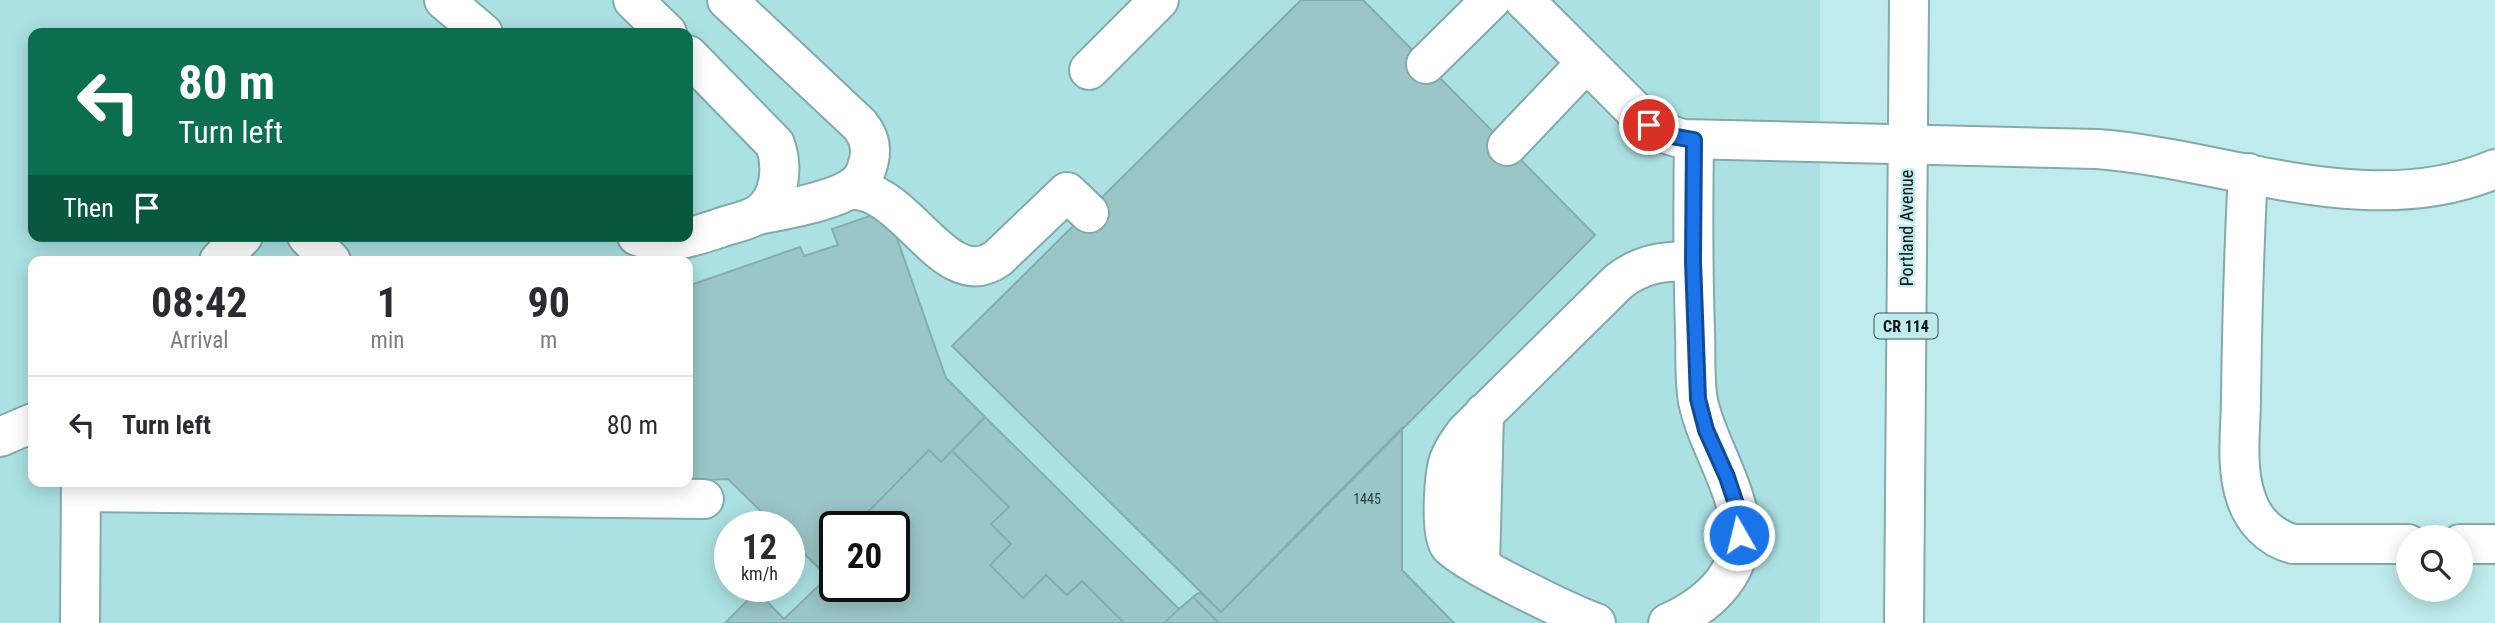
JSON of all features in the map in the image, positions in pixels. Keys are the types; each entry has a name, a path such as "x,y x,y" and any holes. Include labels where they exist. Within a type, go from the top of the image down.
{"main road":[{"path":"634,0 662,28"},
{"path":"727,0 866,132 870,155 864,176 848,190"},
{"path":"1089,70 1159,0"},
{"path":"1426,64 1490,0"},
{"path":"1524,0 1649,125 1671,136 1694,140 2120,150 2334,188 2386,192 2444,185 2495,169"},
{"name":"Portland Avenue","path":"1904,623 1909,0"},
{"path":"693,60 775,144 780,160 776,188 769,203 757,215"},
{"path":"1507,146 1586,63"},
{"path":"1668,623 1711,598 1736,559 1739,535 1737,507 1706,430 1698,399 1693,261 1694,140"},
{"path":"2248,173 2243,274 2240,471 2249,508 2263,527 2282,541 2293,544 2396,544"},
{"path":"693,236 757,215 806,205 848,190 864,190 882,198 950,259 972,266 990,264 998,258 1067,192 1089,213"},
{"path":"224,256 237,242"},
{"path":"313,242 326,256"},
{"path":"1596,623 1457,554 1446,541 1445,485 1450,459 1457,445 1484,413 1629,274 1653,263 1693,261"},
{"path":"0,438 28,424"},
{"path":"80,623 81,487 704,499"},
{"path":"2473,544 2495,544"}],"shaded area":[{"path":"0,0 1820,0 1820,623 0,623"}],"building":[{"path":"1301,0 1363,0 1595,235 1221,612 952,346"},
{"path":"887,210 946,378 985,417 941,462 929,450 869,511 819,511 819,568 805,555 805,511 761,511 728,479 693,481 693,284 800,247 804,256 838,245 832,229"},
{"path":"985,417 1179,609 1164,623 1124,623 1082,581 1067,595 1046,575 1023,598 990,565 1011,544 991,524 1009,507 952,451"},
{"path":"1402,428 1402,570 1454,623 1219,623 1193,597 1200,592 1221,612"},
{"path":"929,450 941,462 952,451 1009,507 991,524 1011,544 990,565 1023,598 1046,575 1067,595 1082,581 1124,623 725,623 746,602 768,602 784,619 805,602 819,585 819,602 910,602 910,511 869,511"},
{"path":"1193,597 1219,623 1164,623 1179,609"}],"route":[{"path":"1649,125 1671,136 1694,140 1693,261 1698,399 1706,430 1737,507 1739,535"}]}
